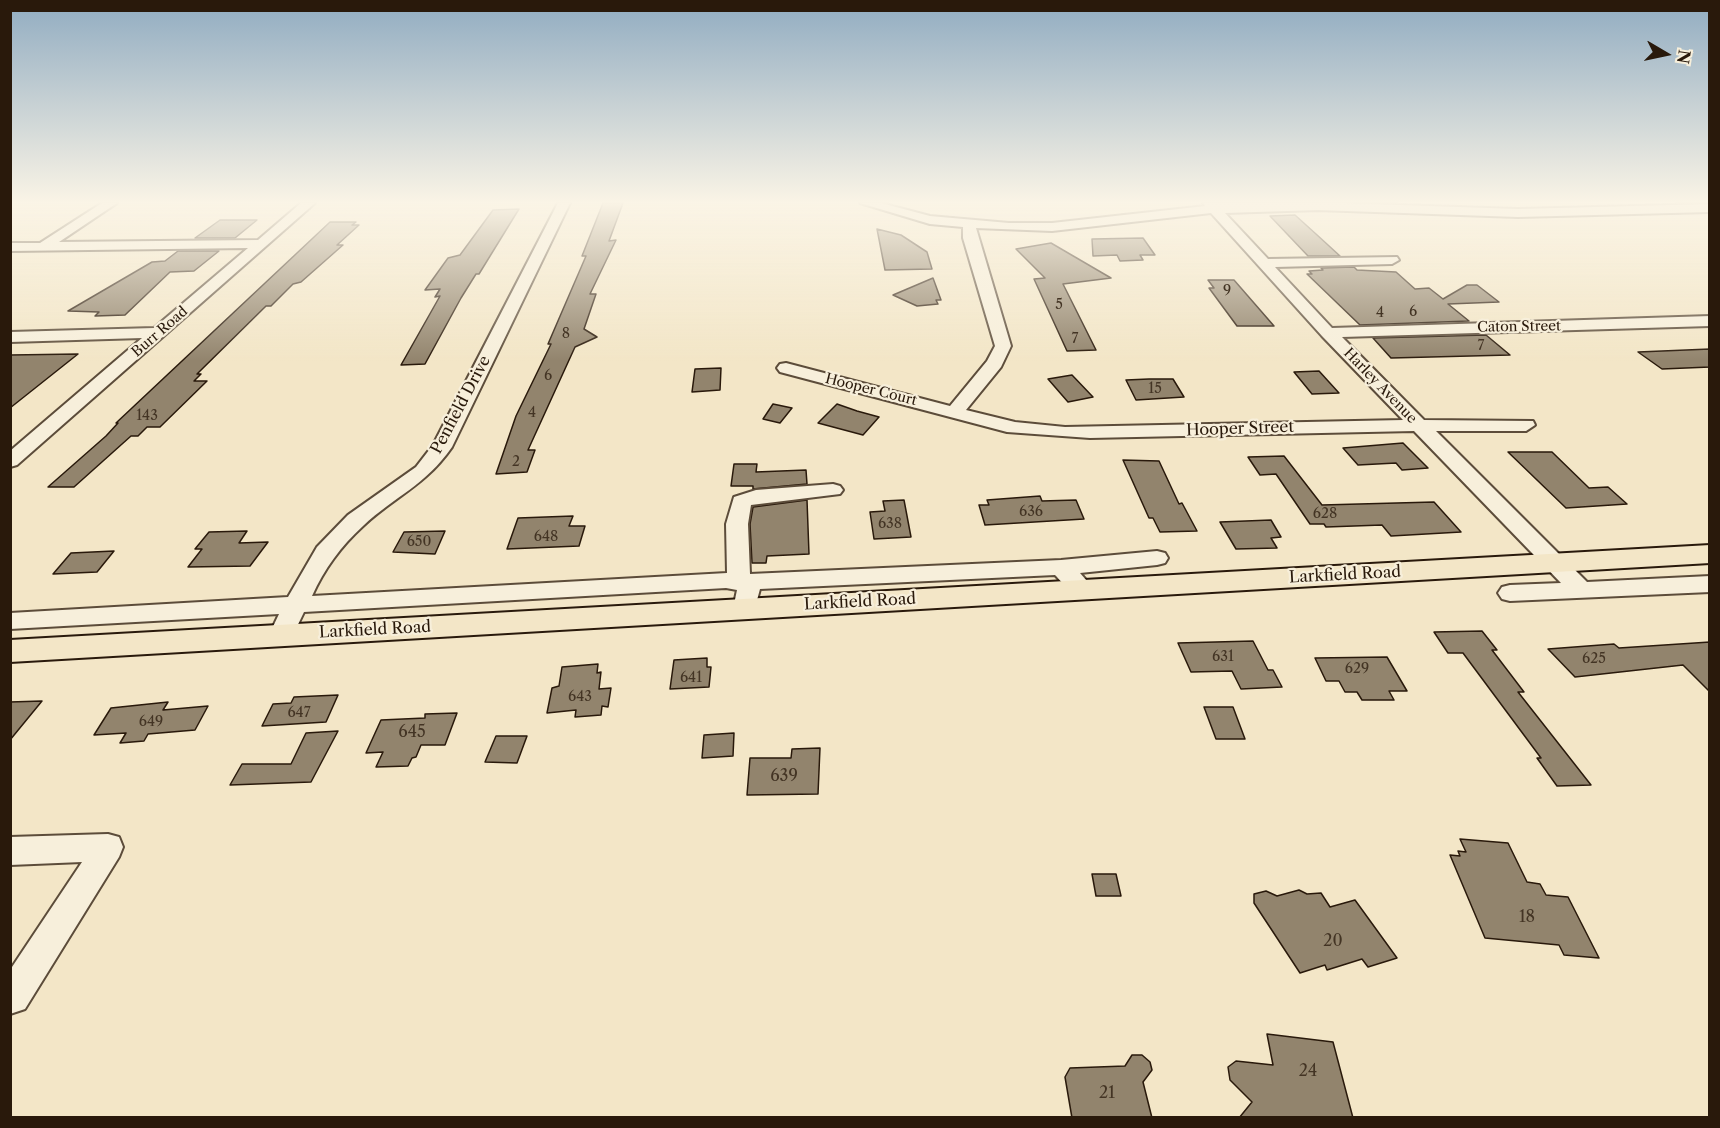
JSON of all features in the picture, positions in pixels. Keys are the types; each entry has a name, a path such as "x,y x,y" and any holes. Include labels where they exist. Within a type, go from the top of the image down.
{"main road":[{"name":"Larkfield Road","path":"10,651 280,635 742,596 1082,589 1710,554"}],"street":[{"name":"Burr Road","path":"10,461 249,256"},
{"name":"Penfield Drive","path":"280,635 325,552 356,520 423,471 442,447 538,256"},
{"path":"955,411 995,363 1003,346 975,256"},
{"name":"Harley Avenue","path":"1256,256 1328,333 1583,591"},
{"path":"1263,263 1392,260"},
{"name":"Caton Street","path":"1328,333 1710,321"},
{"path":"10,337 159,333"},
{"name":"Hooper Court","path":"786,368 955,411"},
{"name":"Hooper Street","path":"955,411 1014,428 1082,434 1418,425 1526,425"},
{"path":"742,596 738,517 741,501 756,496 833,490"},
{"path":"742,596 1157,558"},
{"path":"1061,567 1082,589"},
{"path":"10,621 726,580 742,596"},
{"path":"1510,593 1710,584"},
{"path":"10,851 108,847 13,997 10,997"}],"building":[{"path":"172,256 213,256 194,271 170,272 125,315 95,316 99,312 68,311 152,262 165,261"},
{"path":"294,256 331,256 301,282 293,284 271,306 266,306 197,374 201,374 194,381 207,381 160,427 147,427 138,436 131,436 74,487 48,487 106,436 118,423 116,423"},
{"path":"457,256 490,256 461,298 425,364 401,365 440,296 435,297 440,289 425,290 448,258"},
{"path":"582,256 608,256 590,294 596,294 584,329 597,337 575,347 528,450 535,450 527,472 496,474 516,416 551,344 548,344 586,256"},
{"path":"882,256 928,256 932,269 885,270"},
{"path":"1023,256 1073,256 1111,278 1063,284 1096,350 1067,351 1034,279 1045,278"},
{"path":"1117,256 1140,256 1143,260 1120,261"},
{"path":"1354,267 1357,270 1396,272 1415,289 1429,288 1443,299 1467,285 1477,285 1499,302 1448,304 1469,321 1360,325 1307,274 1312,274 1309,271 1323,270 1321,268"},
{"path":"933,278 941,300 936,300 938,304 917,306 893,295"},
{"path":"1208,280 1234,280 1274,326 1237,326 1209,288 1214,288"},
{"path":"1486,335 1510,355 1391,358 1373,338"},
{"path":"1710,349 1710,367 1662,369 1638,352"},
{"path":"78,354 10,408 10,355"},
{"path":"721,368 720,390 692,392 695,369"},
{"path":"1319,371 1339,393 1312,394 1294,372"},
{"path":"1072,375 1093,397 1068,402 1048,379"},
{"path":"1173,379 1184,397 1136,400 1126,380"},
{"path":"773,404 792,408 780,423 763,419"},
{"path":"837,404 879,417 863,435 818,423"},
{"path":"1403,443 1428,468 1402,470 1396,463 1358,465 1343,448"},
{"path":"1508,452 1552,452 1589,488 1608,487 1627,504 1566,508"},
{"path":"1284,456 1322,505 1434,502 1461,532 1391,536 1382,525 1326,527 1324,524 1310,524 1276,474 1260,475 1248,457"},
{"path":"1123,460 1159,461 1179,504 1182,503 1197,531 1160,532 1153,518 1149,518"},
{"path":"734,464 757,464 756,472 806,470 807,484 753,489 753,486 731,486"},
{"path":"1040,496 1042,501 1076,500 1084,519 985,525 979,505 989,505 987,500"},
{"path":"807,500 809,554 767,556 766,563 752,563 750,524 753,507"},
{"path":"904,500 911,537 874,539 870,512 885,511 883,501"},
{"path":"573,516 569,526 585,526 579,546 507,549 518,518"},
{"path":"1271,520 1281,537 1271,538 1277,548 1236,549 1220,522"},
{"path":"247,531 239,543 268,542 250,566 188,567 202,549 195,549 209,532"},
{"path":"445,531 435,554 393,552 404,532"},
{"path":"114,551 97,572 53,574 71,553"},
{"path":"1482,631 1497,650 1492,650 1524,692 1518,692 1591,785 1557,786 1537,758 1541,758 1463,653 1448,653 1434,632"},
{"path":"1253,641 1268,670 1273,670 1282,687 1241,689 1232,671 1191,672 1178,643"},
{"path":"1710,642 1710,692 1683,665 1575,677 1548,649 1614,644 1619,648"},
{"path":"1387,657 1407,691 1389,691 1394,700 1362,700 1357,692 1345,692 1339,681 1326,681 1315,658"},
{"path":"707,658 707,667 711,667 709,687 670,689 674,660"},
{"path":"598,664 597,673 601,672 599,689 611,688 608,707 602,706 601,715 575,717 576,710 547,713 552,688 559,686 562,667"},
{"path":"338,695 326,722 262,726 273,704 291,703 294,697"},
{"path":"42,701 10,740 10,702"},
{"path":"168,702 163,710 208,706 195,730 148,734 144,741 120,743 126,733 94,735 111,708"},
{"path":"1204,707 1233,707 1245,739 1216,739"},
{"path":"457,713 445,745 421,745 416,757 412,758 408,766 376,767 383,752 366,753 381,720 425,718 425,714"},
{"path":"338,731 311,782 230,785 242,764 291,764 306,733"},
{"path":"734,733 733,756 702,758 704,735"},
{"path":"496,736 527,736 517,763 485,762"},
{"path":"820,748 818,794 747,795 750,758 791,758 792,749"},
{"path":"1460,839 1508,843 1527,882 1540,884 1546,895 1568,897 1599,958 1564,955 1559,945 1485,938 1450,855 1460,856 1458,851 1466,852"},
{"path":"1092,874 1116,874 1121,896 1096,896"},
{"path":"1299,890 1307,894 1321,893 1330,907 1355,900 1397,958 1368,967 1362,959 1327,970 1325,965 1300,973 1254,903 1254,894 1266,891 1277,896"},
{"path":"1267,1034 1333,1042 1353,1118 1239,1118 1252,1102 1230,1080 1228,1067 1236,1061 1273,1065"},
{"path":"1132,1055 1142,1055 1150,1062 1152,1070 1143,1082 1152,1118 1072,1118 1065,1077 1070,1068 1125,1066"}]}
